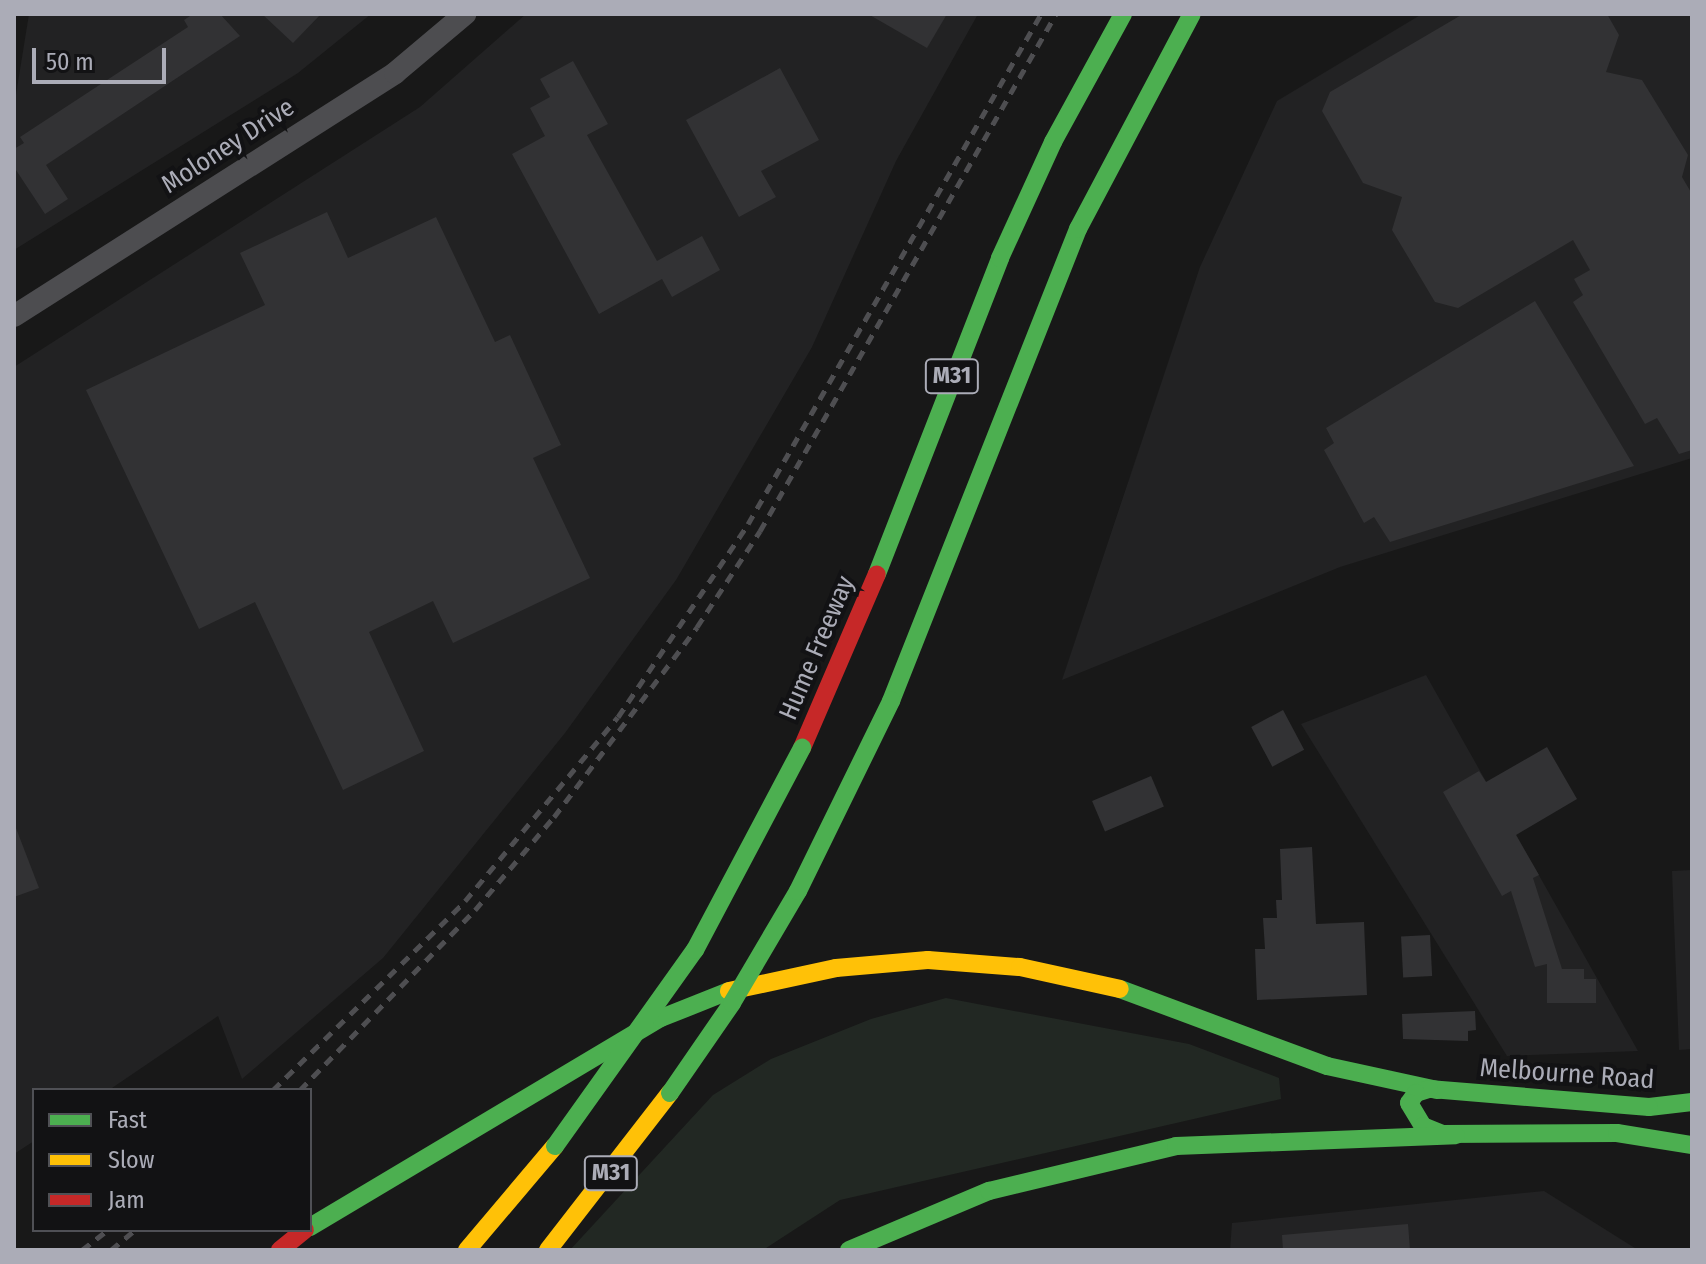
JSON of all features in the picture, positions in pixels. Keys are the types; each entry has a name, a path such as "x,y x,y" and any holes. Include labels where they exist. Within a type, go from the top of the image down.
{"main road":[{"name":"Hume Freeway","path":"467,1250 555,1146 695,950 802,748 867,601 1000,258 1053,142 1123,14"},
{"name":"M31","path":"548,1250 670,1093 732,1003 798,891 891,701 1078,229 1192,14"},
{"name":"Melbourne Road","path":"312,1226 661,1018 749,983 836,968 928,960 1020,967 1112,986 1327,1066 1437,1090 1559,1096 1649,1107 1692,1102"},
{"path":"1437,1090 1416,1093 1410,1109 1427,1128 1456,1135"},
{"path":"849,1250 989,1191 1176,1146 1456,1135 1617,1133 1692,1145"},
{"name":"Melbourne Road","path":"280,1250 303,1232"}],"street":[{"name":"Moloney Drive","path":"14,316 395,73 465,14"}],"shaded area":[{"path":"29,14 371,14 298,73 14,250 14,107"},
{"path":"526,14 978,14 896,161 812,347 676,580 565,733 383,958 242,1079 218,1016 112,1088 32,1088 32,1142 14,1154 14,367 420,107"},
{"path":"1422,14 1692,14 1692,458 1340,567 1062,680 1200,267 1277,101"},
{"path":"1426,675 1638,1051 1507,1056 1301,724"},
{"path":"1692,870 1692,1049 1679,1050 1672,871"},
{"path":"946,998 1189,1044 1279,1078 1281,1099 840,1200 763,1250 570,1250 713,1095 771,1059 871,1019"},
{"path":"1544,1191 1638,1250 1230,1250 1232,1223"}],"building":[{"path":"193,14 220,14 240,36 46,165 68,199 45,214 14,167 14,149 24,143 20,137 188,27 184,20"},
{"path":"262,14 321,14 293,43"},
{"path":"868,14 947,14 927,48"},
{"path":"1463,14 1607,14 1619,35 1606,72 1642,80 1688,155 1682,177 1692,194 1692,450 1679,454 1657,418 1645,424 1573,302 1583,295 1574,279 1590,270 1573,240 1458,308 1435,302 1392,230 1402,197 1363,183 1322,111 1330,92"},
{"path":"573,61 608,124 587,135 657,261 702,236 720,270 672,297 662,279 599,314 512,154 545,136 530,108 550,97 540,79"},
{"path":"780,68 819,140 761,171 776,197 739,217 686,120"},
{"path":"327,212 348,258 436,217 495,342 510,335 561,445 533,458 590,578 453,643 433,601 369,632 424,751 343,790 255,602 199,629 86,390 265,305 240,253"},
{"path":"1535,301 1634,466 1390,542 1374,517 1364,523 1324,450 1334,443 1326,428"},
{"path":"1283,710 1304,750 1272,767 1251,727"},
{"path":"1547,747 1577,799 1516,835 1539,875 1533,878 1562,969 1584,969 1584,979 1596,979 1596,1003 1547,1003 1547,964 1535,967 1511,891 1502,896 1443,792 1479,771 1486,782"},
{"path":"1151,776 1164,806 1105,831 1092,801"},
{"path":"14,823 39,888 14,897"},
{"path":"1312,847 1316,924 1364,922 1367,995 1257,1000 1255,949 1265,949 1263,918 1277,918 1276,900 1282,900 1280,849"},
{"path":"1430,935 1432,976 1403,977 1401,937"},
{"path":"1475,1011 1476,1030 1468,1031 1468,1041 1403,1039 1402,1014"},
{"path":"1408,1224 1410,1250 1283,1250 1282,1235"}],"railway":[{"path":"275,1088 465,901 618,717 748,524 1041,14"},
{"path":"302,1088 475,910 554,817 697,627 760,531 1056,14"},
{"path":"82,1250 105,1232"},
{"path":"111,1250 133,1232"}],"traffic: fast":[{"path":"877,574 1000,258 1053,142 1123,14"},
{"path":"891,701 1078,229 1192,14"},
{"path":"670,1093 732,1003 798,891 891,701"},
{"path":"555,1146 695,950 802,748"},
{"path":"1120,989 1327,1066 1437,1090"},
{"path":"312,1226 661,1018 729,991"},
{"path":"1692,1102 1649,1107 1429,1089 1416,1093 1409,1103 1423,1126 1443,1134 1617,1133 1692,1145"},
{"path":"849,1250 989,1191 1176,1146 1456,1135"}],"traffic: slow":[{"path":"729,991 836,968 928,960 1020,967 1120,989"},
{"path":"548,1250 670,1093"},
{"path":"467,1250 555,1146"}],"traffic: jam":[{"path":"802,748 877,574"},
{"path":"280,1250 302,1232"}]}
